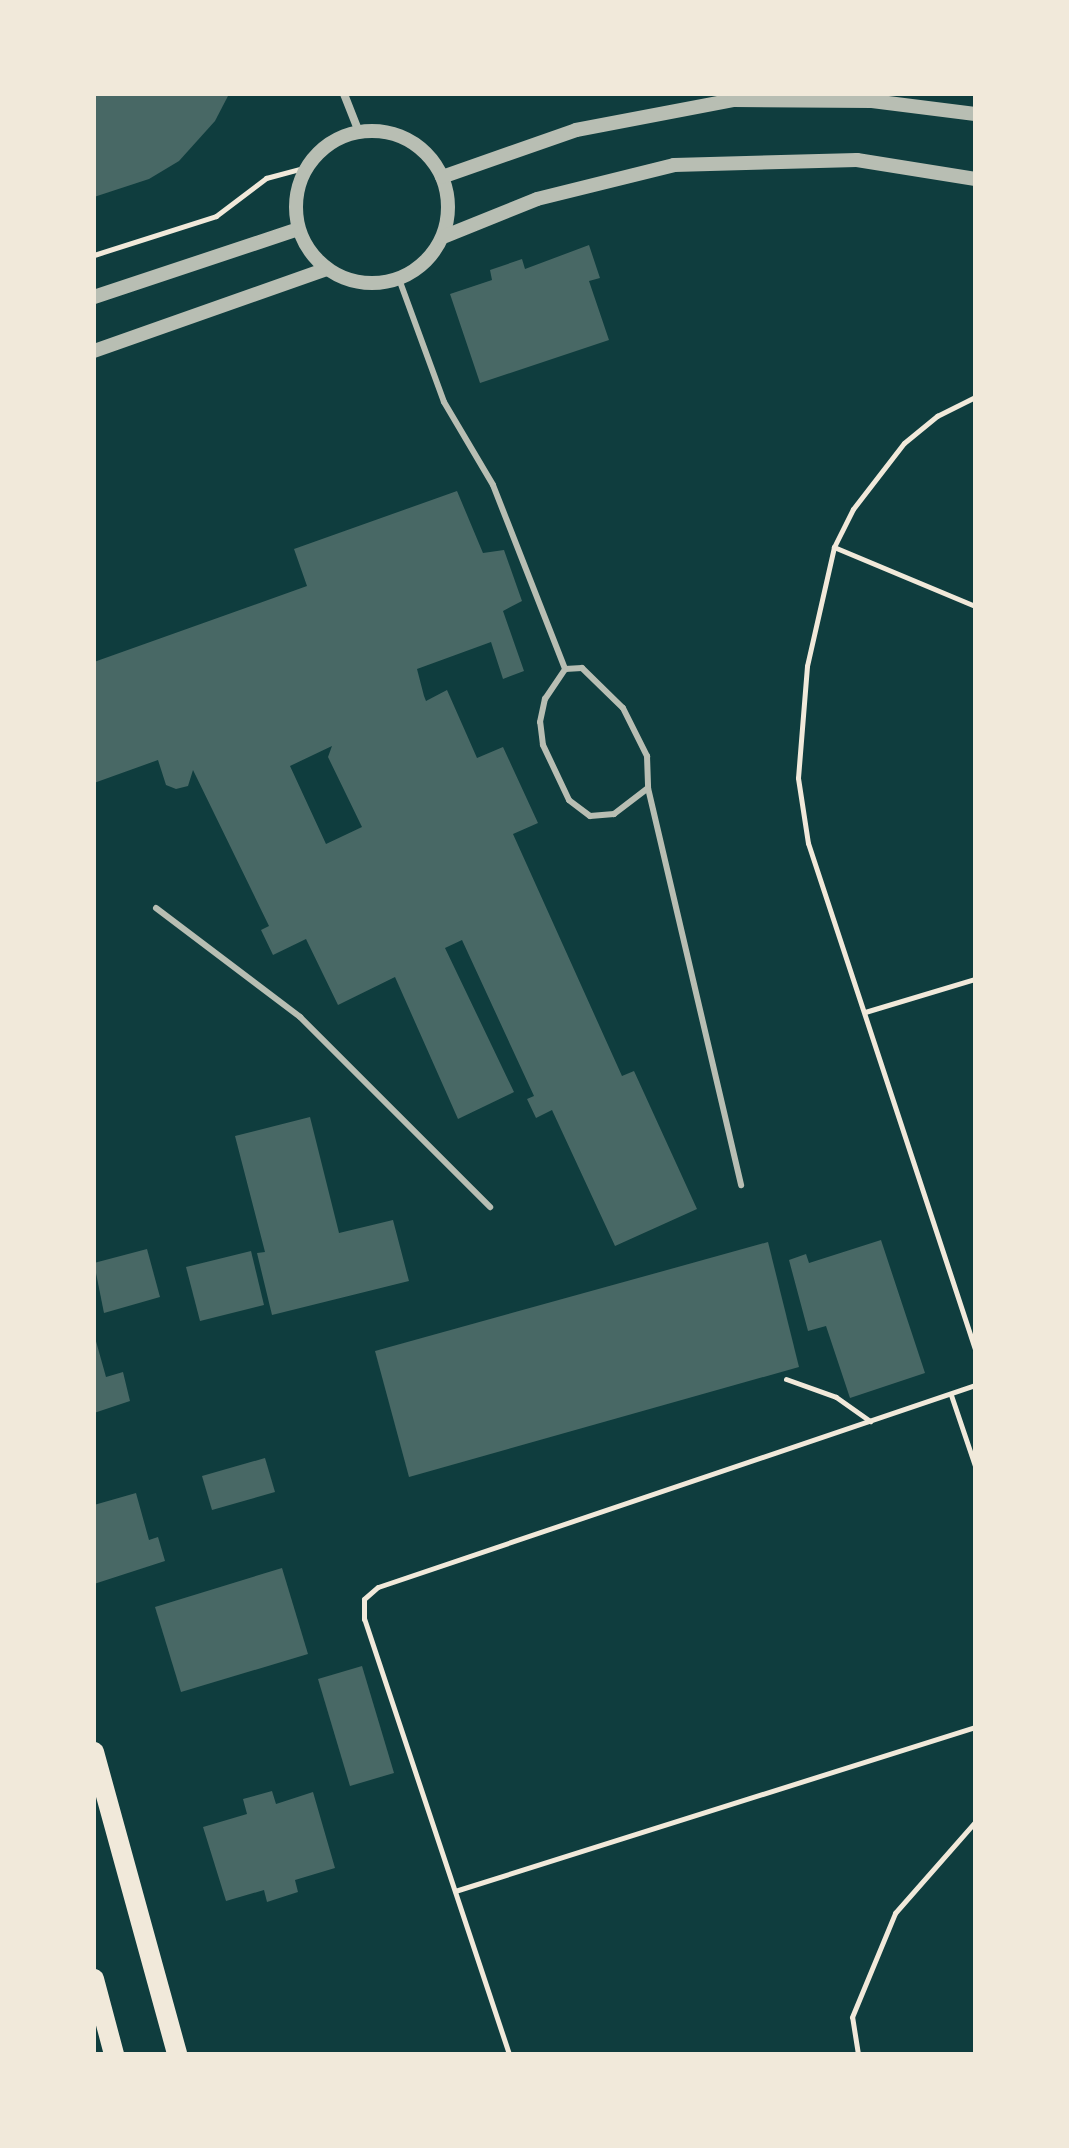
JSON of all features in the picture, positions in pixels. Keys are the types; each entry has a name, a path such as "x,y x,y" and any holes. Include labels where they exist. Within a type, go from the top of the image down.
{"main road":[{"path":"94,1752 177,2054"},
{"path":"94,1979 114,2054"}],"street":[{"path":"344,94 359,132"},
{"path":"442,177 576,130 734,100 872,101 975,114"},
{"path":"379,131 417,145 442,177 448,197 443,237 425,262 399,279 361,283 327,269 298,229 295,207 307,167 329,144 359,132 379,131"},
{"path":"443,237 537,199 674,165 756,159 857,160 975,179"},
{"path":"94,297 298,229"},
{"path":"94,351 327,269"}],"lane":[{"path":"399,279 444,402 493,485 565,669"},
{"path":"565,669 582,668 596,676 623,708 647,756 648,788 741,1185"},
{"path":"565,669 545,699 540,722 543,745 569,800 590,816 614,814 648,788"},
{"path":"156,908 300,1017 490,1207"}],"path":[{"path":"94,255 216,216 266,178 307,167"},
{"path":"975,397 937,416 904,443 853,509 834,547 807,666 798,778 808,843 975,1349"},
{"path":"834,547 975,606"},
{"path":"865,1012 975,979"},
{"path":"786,1379 836,1397 871,1422"},
{"path":"509,2054 364,1619 364,1599 378,1587 975,1385"},
{"path":"951,1395 975,1466"},
{"path":"455,1891 975,1727"},
{"path":"858,2054 852,2017 875,1953 895,1913 975,1822"}],"building":[{"path":"94,94 229,94 215,121 179,161 149,179 94,197"},
{"path":"589,245 600,278 589,281 609,340 480,383 450,294 492,280 490,270 522,259 525,269"},
{"path":"457,491 483,553 504,550 522,601 503,611 524,671 503,679 491,642 417,669 424,696 426,701 447,690 477,758 503,747 538,823 513,834 622,1076 634,1071 697,1209 615,1246 552,1110 536,1118 527,1099 534,1096 462,940 445,948 514,1092 458,1119 395,977 338,1005 306,939 273,955 261,930 269,926 193,770 188,786 176,789 166,785 158,760 94,783 94,662 307,586 294,549","holes":["332,746 328,757 362,827 326,844 290,766"]},
{"path":"310,1117 339,1233 393,1220 409,1281 272,1315 257,1253 265,1252 235,1136"},
{"path":"881,1240 925,1373 850,1398 826,1326 808,1331 789,1260 806,1254 809,1263"},
{"path":"768,1242 799,1367 409,1477 375,1351"},
{"path":"147,1249 160,1297 104,1313 94,1263"},
{"path":"251,1251 264,1305 200,1321 186,1267"},
{"path":"94,1334 106,1377 123,1372 130,1401 94,1413"},
{"path":"265,1458 275,1492 212,1510 202,1476"},
{"path":"136,1493 149,1540 158,1537 165,1561 94,1584 94,1505"},
{"path":"282,1568 308,1654 181,1692 155,1607"},
{"path":"362,1666 394,1773 350,1786 318,1679"},
{"path":"272,1791 276,1804 313,1792 335,1868 295,1880 298,1892 267,1902 264,1890 226,1901 203,1827 247,1814 243,1799"}]}
